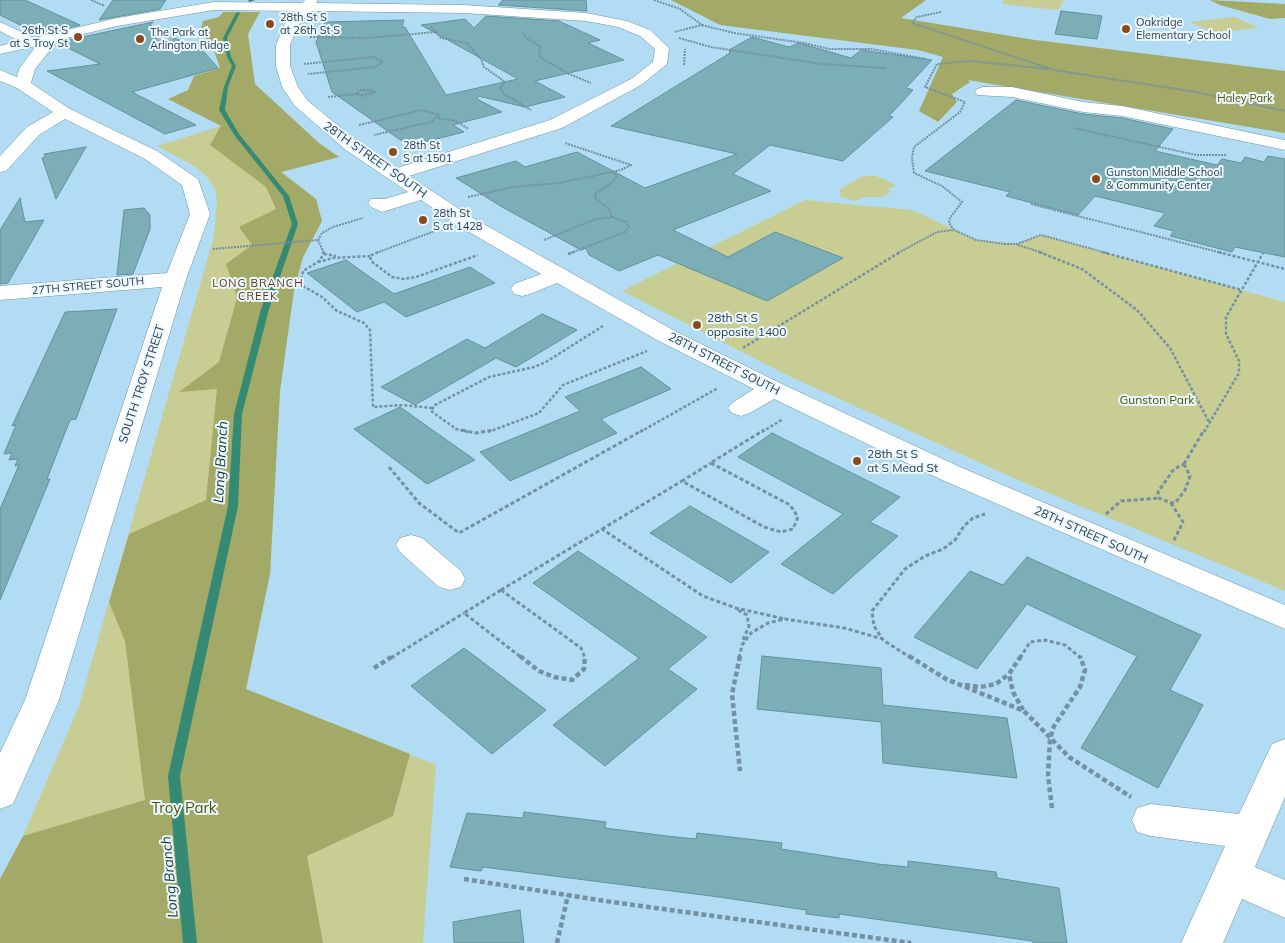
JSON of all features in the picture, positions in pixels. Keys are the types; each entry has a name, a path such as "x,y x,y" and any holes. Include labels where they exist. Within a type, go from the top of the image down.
{"street":[{"path":"0,50 32,42 53,32 69,33 149,15 216,3 467,5 586,17 622,24 645,33 662,48 660,64 636,82 556,124 482,149 393,175"},
{"name":"28TH STREET SOUTH","path":"309,3 291,26 283,45 283,66 290,87 301,104 320,121 422,194 559,266 665,335 773,389 950,473 1285,618"},
{"path":"149,15 164,29"},
{"path":"0,26 32,42"},
{"path":"23,85 27,69 53,32"},
{"name":"SOUTH TROY STREET","path":"0,75 23,85 64,112 151,155 191,182 200,214 175,279 42,700 0,793"},
{"path":"983,92 1012,92 1192,126 1180,140 1231,149 1279,144"},
{"path":"0,167 33,131 64,112"},
{"path":"556,124 576,132"},
{"path":"378,203 382,206 422,194"},
{"path":"522,289 559,266"},
{"name":"27TH STREET SOUTH","path":"0,293 175,279"},
{"path":"741,408 773,389"},
{"path":"411,545 450,579"},
{"path":"1202,943 1249,832 1285,754"},
{"path":"1144,811 1249,832"},
{"path":"1231,876 1285,899"}],"path":[{"path":"654,0 680,9 702,25 734,33 804,43 829,49 871,48 926,59"},
{"path":"941,12 917,17 912,23 1054,70"},
{"path":"680,42 669,33 702,25"},
{"path":"431,26 441,38 451,42 466,43 481,59 484,66 502,78 504,82 500,88 504,94 535,112"},
{"path":"519,31 525,34 526,38 541,47 539,52 541,58 569,74 592,83"},
{"path":"304,37 366,38 436,32"},
{"path":"676,38 711,47 742,50 815,63 886,68"},
{"path":"680,70 686,56 684,46"},
{"path":"303,64 374,57 384,62 376,67 305,74"},
{"path":"1209,422 1170,348 1137,310 1082,269 1068,262 1017,244 986,242 965,236 954,230 950,223 950,218 962,202 942,186 914,173 912,158 914,148 960,112 965,102 925,87 937,64 971,61 1054,70 1196,92 1285,111"},
{"path":"321,98 357,94 367,96 375,92 366,90 358,91 357,94"},
{"path":"352,126 422,110 439,115 437,118"},
{"path":"366,137 431,122 437,118 455,121 475,133"},
{"path":"1074,128 1196,155 1230,155"},
{"path":"460,198 513,187 544,185 631,166 563,142 552,141 576,132"},
{"path":"612,171 616,176 614,181 595,194 596,199 608,209 612,217"},
{"path":"1031,204 1285,269"},
{"path":"536,244 596,219 612,217 627,222 629,227 625,232 559,266"},
{"path":"318,262 341,257 370,256 442,228"},
{"path":"738,350 922,240 937,232 954,230"},
{"path":"1017,244 1041,235 1242,290"},
{"path":"205,249 318,240 324,254"},
{"path":"370,256 371,261 392,277 403,279 416,277 482,253"},
{"path":"1159,498 1158,492 1174,469 1184,464 1239,373 1239,361 1226,334 1226,317 1263,253"},
{"path":"324,254 341,257"},
{"path":"324,254 318,262 303,272 301,280 303,286 322,297 343,314 364,323 370,330 373,407 402,404 434,408 489,376 513,373 540,365 606,324"},
{"path":"434,408 431,411 456,429 475,434 492,431 539,413 563,385 651,350"},
{"path":"389,467 419,502 459,533 721,386"},
{"path":"374,668 784,418"},
{"path":"682,481 764,527 781,532 793,529 798,517 790,505 711,463"},
{"path":"1171,504 1176,502 1190,476 1184,464"},
{"path":"1104,516 1121,500 1159,498 1171,504 1183,522 1172,545"},
{"path":"883,640 874,626 872,611 905,569 925,556 943,549 955,540 964,526 973,518 985,514"},
{"path":"602,529 680,583 703,596 736,608 785,619 844,628 883,640 946,679 1024,711"},
{"path":"464,613 539,671 554,677 572,680 584,669 586,659 581,648 501,590"},
{"path":"736,608 747,615 749,626 742,645 732,694 740,771"},
{"path":"742,645 751,633 768,623 785,619"},
{"path":"960,684 980,687 996,684 1009,674 1030,642 1045,640 1065,645 1080,655 1085,670 1080,687 1054,726 1050,739 1048,776 1052,808"},
{"path":"1009,674 1013,692 1024,711 1050,739 1069,757 1144,811"},
{"path":"464,878 568,895 911,943"},
{"path":"557,943 568,895"}],"green space":[{"name":"Haley Park","path":"671,0 926,0 901,18 1035,40 1285,71 1285,133 968,80 970,82 952,94 957,102 938,122 919,111 943,57 918,50 720,25"},
{"path":"1004,0 1064,0 1058,10 1002,4"},
{"path":"1210,0 1285,4 1285,18 1270,19 1220,5"},
{"name":"Troy Park","path":"223,12 260,12 248,34 255,84 319,143 339,157 281,172 316,199 322,221 303,257 294,290 280,391 270,574 246,689 410,754 393,816 307,856 323,943 0,943 0,879 23,836 145,800 125,641 109,602 129,534 206,500 217,389 179,392 219,362 237,298 226,264 252,245 239,227 276,209 266,187 210,145 221,126 168,99 188,90 194,76 220,68 212,45 200,32 203,21 219,17"},
{"path":"1235,17 1259,28 1213,32 1189,22"},
{"name":"Troy Park","path":"286,113 319,143 339,157 281,172 316,199 322,221 303,257 294,290 280,391 270,574 246,689 436,765 423,943 0,943 0,879 23,836 79,706 214,236 217,201 215,189 207,177 194,166 157,146 221,126"},
{"path":"863,176 875,176 889,181 896,186 886,189 891,192 882,197 864,197 856,201 841,197 839,190"},
{"name":"Gunston Park","path":"805,200 912,210 976,240 1017,244 1041,235 1285,302 1285,591 1027,484 789,376 622,291"}],"building":[{"path":"0,0 25,0 80,25 40,35 0,15"},
{"path":"113,0 166,0 160,9 99,20"},
{"path":"503,0 586,0 587,11 498,5"},
{"path":"1061,11 1102,16 1097,39 1055,34"},
{"path":"486,16 559,21 600,40 588,43 624,60 535,81 565,97 525,107 478,96 477,99 502,112 453,125 464,132 409,146 332,92 316,42 325,22 404,20 402,27 405,27 446,95 518,79 421,25 465,19 474,28"},
{"path":"153,22 150,26 204,52 218,68 132,92 196,125 165,134 47,71 100,64 59,42"},
{"path":"752,37 789,47 799,43 851,58 861,50 932,60 906,88 913,90 889,116 893,117 843,161 770,145 733,174 771,191 673,230 728,257 775,232 843,258 767,301 658,255 619,271 589,255 586,248 581,250 502,207 456,178 516,161 525,167 577,152 645,188 737,154 611,126 730,53 729,50"},
{"path":"1016,100 1083,114 1122,118 1173,129 1155,151 1217,165 1222,159 1241,163 1245,157 1264,162 1268,156 1285,159 1285,257 1235,247 1232,252 1170,236 1174,231 1154,226 1165,213 1095,196 1078,215 1006,196 1010,192 925,171"},
{"path":"86,147 56,199 42,158 45,157 44,154"},
{"path":"20,198 25,222 44,220 8,283 0,284 0,230"},
{"path":"144,208 150,215 150,229 133,274 117,275 124,210"},
{"path":"346,260 394,294 470,267 495,283 406,317 384,302 357,312 307,273"},
{"path":"117,309 76,419 70,420 47,479 50,479 0,600 0,509 19,465 15,466 18,459 9,460 12,453 4,454 16,425 12,426 65,312"},
{"path":"542,314 577,330 516,367 496,358 415,405 381,387 467,339 485,348"},
{"path":"641,367 671,389 601,419 617,433 510,481 480,452 580,411 565,397"},
{"path":"400,407 475,460 427,484 354,429"},
{"path":"772,433 900,497 870,522 898,536 833,594 781,564 843,514 738,457"},
{"path":"690,506 769,552 731,583 650,533"},
{"path":"578,551 707,637 668,669 697,689 605,766 553,725 639,658 533,583"},
{"path":"1027,557 1201,635 1170,690 1203,705 1158,788 1081,748 1137,656 1027,604 977,669 914,637 970,571 1003,585"},
{"path":"464,648 546,710 492,754 411,686"},
{"path":"762,656 881,668 883,705 1007,718 1017,778 883,763 881,722 757,709"},
{"path":"524,812 606,822 605,828 667,836 696,839 697,833 782,843 781,849 878,864 908,867 908,861 996,872 997,878 1059,888 1067,943 1033,943 1032,941 839,914 839,918 806,914 806,910 719,897 483,867 481,871 450,867 467,813 523,818"},
{"path":"520,910 524,943 454,943 453,922"}],"waterway":[{"name":"Long Branch","path":"190,943 174,776 233,506 238,414 265,309 295,224 286,196 237,135 222,110 226,87 234,66 229,57 225,38 238,13"}],"tunnel":[{"path":"164,42 167,33"}],"place":[{"name":"28th St S at 26th St S","path":"270,24"},
{"name":"Oakridge Elementary School","path":"1126,29"},
{"name":"26th St S at S Troy St","path":"78,37"},
{"name":"The Park at Arlington Ridge","path":"140,39"},
{"name":"28th St S at 1501","path":"393,152"},
{"name":"Gunston Middle School & Community Center","path":"1096,179"},
{"name":"28th St S at 1428","path":"423,220"},
{"name":"28th St S opposite 1400","path":"697,325"},
{"name":"28th St S at S Mead St","path":"857,461"}],"district":[{"name":"LONG BRANCH CREEK","path":"258,290"}]}
